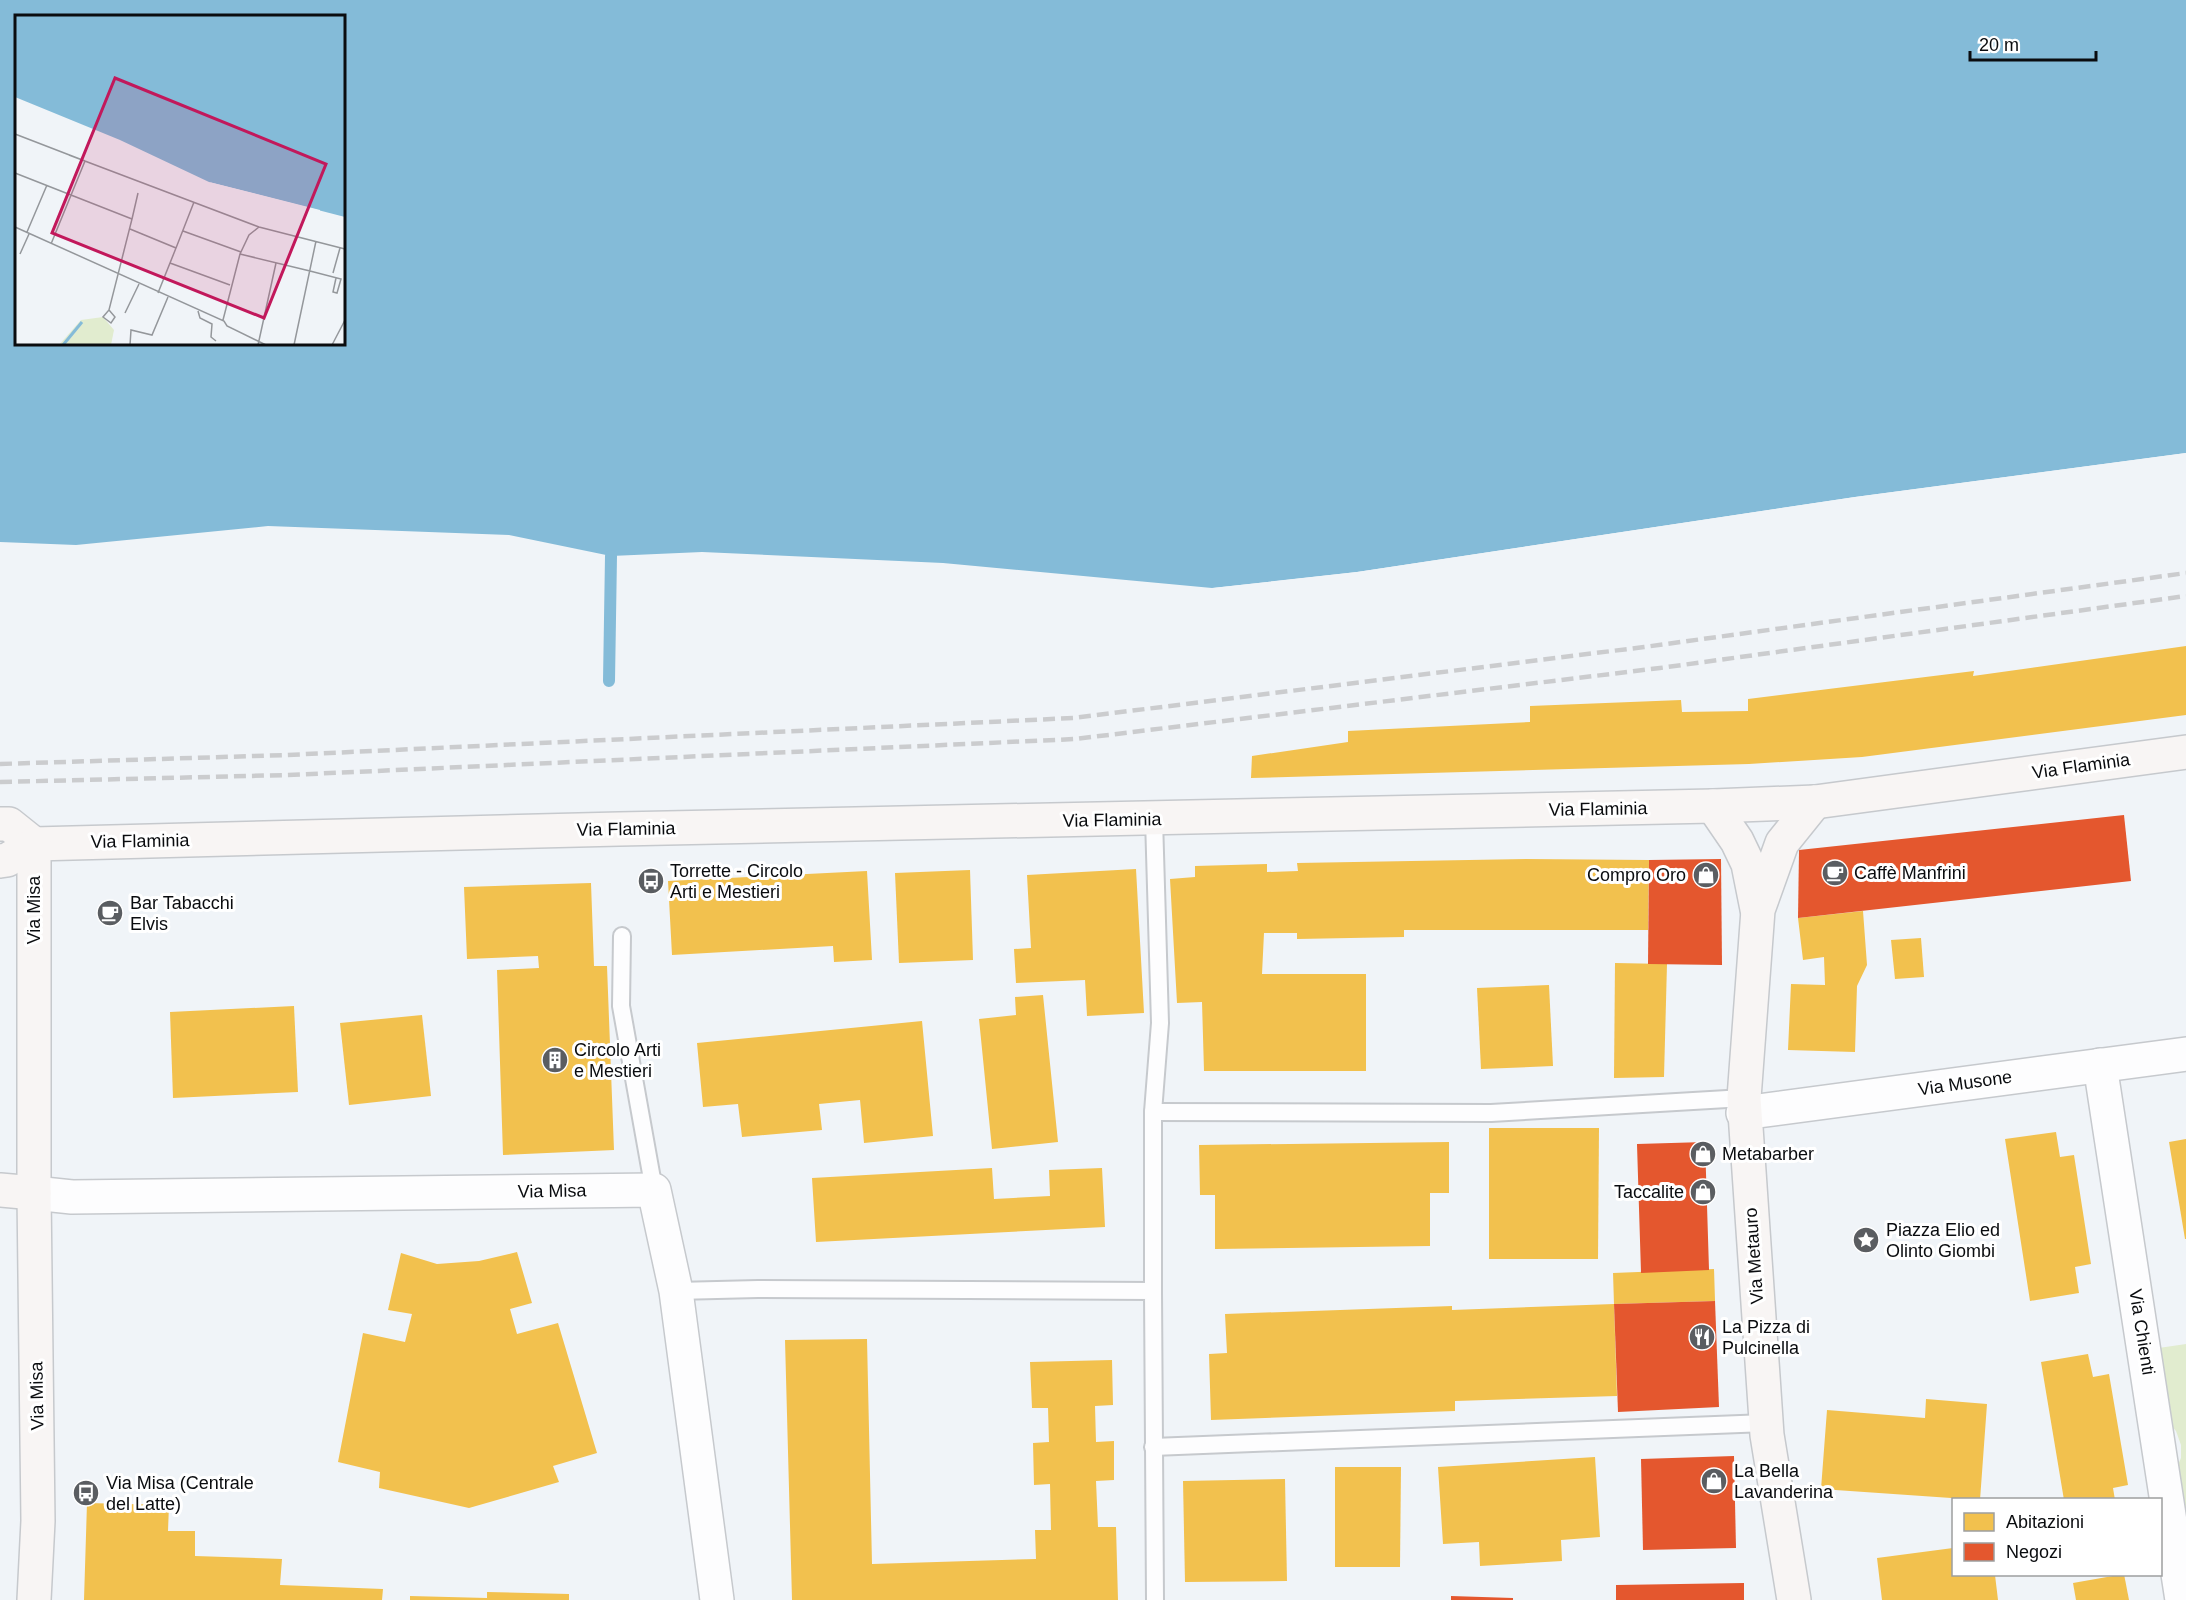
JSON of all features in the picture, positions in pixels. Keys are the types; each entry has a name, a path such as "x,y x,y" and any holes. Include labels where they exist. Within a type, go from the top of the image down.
{"main road":[{"name":"Via Flaminia","path":"0,861 7,860 34,844 1815,802 2186,752"},
{"name":"Via Metauro","path":"1794,1600 1766,1423 1743,1105 1758,910 1782,843 1815,802"},
{"name":"Via Metauro","path":"1713,806 1737,841 1748,864 1758,910"},
{"path":"0,824 9,824 34,844"},
{"name":"Via Misa","path":"34,844 34,1192 38,1521 34,1600"},
{"path":"0,1190 34,1192"}],"street":[{"name":"Via Musone","path":"1743,1105 2186,1054"},
{"name":"Via Chienti","path":"2100,1065 2182,1600"},
{"name":"Via Misa","path":"34,1192 72,1197 654,1190"},
{"path":"654,1190 676,1291 717,1600"}],"lane":[{"path":"1154,819 1160,1023 1153,1112 1155,1600"},
{"path":"622,936 621,1006 654,1190"},
{"path":"1153,1112 1491,1113 1743,1105"},
{"path":"676,1291 781,1289 1153,1291"},
{"path":"1153,1447 1766,1423"}],"green space":[{"path":"2186,1344 2186,1544 2175,1471 2181,1458 2181,1445 2176,1431 2167,1421 2145,1350"}],"water":[{"path":"0,0 2186,0 2186,453 1855,497 1357,572 1212,588 943,563 702,552 611,556 509,535 268,526 76,545 0,542"}],"pier":[{"path":"2186,453 2186,456 1855,500 1357,575 1212,591 1213,588 1357,572 1855,497"}],"building: Abitazioni":[{"path":"2186,646 2186,715 1862,757 1749,764 1251,778 1252,756 1348,742 1348,731 1530,722 1530,706 1681,700 1682,712 1748,711 1748,699 1974,671 1973,676"},
{"path":"1526,859 1649,860 1648,930 1404,930 1404,937 1297,939 1297,933 1264,933 1262,974 1366,974 1366,1071 1204,1071 1202,1002 1177,1003 1170,879 1195,877 1195,866 1267,864 1267,872 1298,871 1297,863"},
{"path":"1136,869 1144,1013 1087,1016 1085,980 1016,983 1014,949 1031,948 1027,875"},
{"path":"970,870 973,960 899,963 895,873"},
{"path":"867,871 872,960 834,962 833,946 672,955 668,881"},
{"name":"Circolo Arti e Mestieri","path":"591,883 594,966 607,966 614,1150 503,1155 497,970 539,968 538,956 467,959 464,887"},
{"path":"1863,911 1867,965 1857,986 1855,1052 1788,1050 1791,984 1825,985 1824,957 1803,960 1798,918"},
{"path":"1921,938 1924,977 1895,979 1891,940"},
{"path":"1615,963 1667,964 1664,1077 1614,1078"},
{"path":"1549,985 1553,1066 1481,1069 1477,988"},
{"path":"1043,995 1058,1142 992,1149 979,1019 1016,1015 1015,997"},
{"path":"294,1006 298,1092 173,1098 170,1012"},
{"path":"422,1015 431,1096 349,1105 340,1023"},
{"path":"922,1021 933,1136 864,1143 860,1100 819,1104 822,1130 742,1137 738,1104 703,1107 697,1043"},
{"path":"1489,1128 1599,1128 1598,1259 1489,1259"},
{"path":"2056,1132 2060,1157 2074,1155 2091,1264 2075,1267 2079,1293 2030,1301 2005,1139"},
{"path":"2186,1139 2186,1239 2185,1239 2169,1142"},
{"path":"1449,1142 1449,1193 1430,1193 1430,1246 1215,1249 1215,1195 1200,1195 1199,1145"},
{"path":"992,1168 994,1199 1050,1196 1049,1170 1102,1168 1105,1227 816,1242 812,1178"},
{"path":"517,1252 532,1303 510,1309 517,1334 558,1323 597,1453 553,1466 559,1482 469,1508 379,1488 380,1472 338,1462 363,1333 405,1342 412,1314 388,1310 401,1253 437,1264 479,1261"},
{"path":"1714,1269 1715,1301 1614,1304 1613,1273"},
{"path":"1614,1304 1617,1396 1455,1401 1455,1411 1211,1420 1209,1354 1227,1353 1225,1314 1452,1306 1452,1310"},
{"path":"867,1339 872,1564 1036,1559 1035,1530 1051,1530 1050,1484 1034,1485 1033,1443 1049,1442 1048,1408 1032,1408 1030,1362 1112,1360 1113,1405 1095,1406 1096,1442 1114,1441 1114,1480 1096,1481 1098,1527 1116,1527 1118,1600 792,1600 785,1340"},
{"path":"2088,1354 2093,1377 2109,1374 2128,1485 2113,1488 2115,1498 2064,1498 2041,1362"},
{"path":"1926,1399 1987,1404 1980,1498 1821,1489 1827,1410 1925,1418"},
{"path":"1595,1457 1600,1537 1561,1540 1562,1561 1480,1566 1479,1542 1443,1544 1438,1467"},
{"path":"1335,1467 1401,1467 1400,1567 1335,1567"},
{"path":"1285,1479 1287,1581 1185,1582 1183,1481"},
{"path":"87,1503 169,1505 168,1531 195,1531 195,1556 282,1559 280,1585 383,1589 382,1600 84,1600"},
{"path":"1952,1548 1952,1576 1995,1576 1998,1600 1882,1600 1877,1558"},
{"path":"2124,1576 2129,1600 2076,1600 2073,1583"},
{"path":"487,1592 569,1594 569,1600 410,1600 410,1596 487,1598"}],"building: Negozi":[{"path":"2124,815 2131,881 1798,918 1799,850"},
{"path":"1721,859 1722,965 1648,964 1649,860"},
{"path":"1705,1142 1709,1270 1641,1273 1637,1144"},
{"path":"1715,1301 1719,1407 1618,1412 1614,1304"},
{"path":"1734,1456 1736,1548 1643,1550 1641,1459"},
{"path":"1744,1583 1744,1600 1616,1600 1616,1585"},
{"path":"1451,1596 1513,1598 1513,1600 1451,1600"}],"waterway":[{"path":"609,681 611,556"}],"railway":[{"path":"0,764 287,755 1073,718 1644,647 2186,573"},
{"path":"0,782 288,775 1075,739 1660,668 2186,596"}],"place":[{"name":"Caffè Manfrini","path":"1835,873"},
{"name":"Compro Oro","path":"1706,875"},
{"name":"Torrette - Circolo Arti e Mestieri","path":"651,881"},
{"name":"Bar Tabacchi Elvis","path":"110,913"},
{"name":"Circolo Arti e Mestieri","path":"555,1060"},
{"name":"Metabarber","path":"1703,1154"},
{"name":"Taccalite","path":"1703,1192"},
{"name":"Piazza Elio ed Olinto Giombi","path":"1866,1240"},
{"name":"La Pizza di Pulcinella","path":"1702,1337"},
{"name":"La Bella Lavanderina","path":"1714,1481"},
{"name":"Via Misa (Centrale del Latte)","path":"86,1493"}]}
